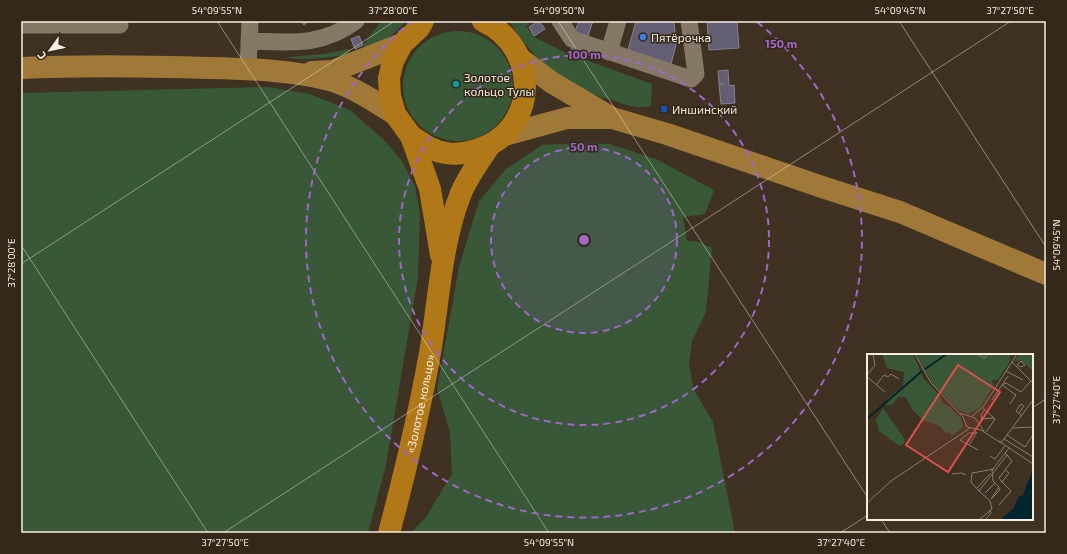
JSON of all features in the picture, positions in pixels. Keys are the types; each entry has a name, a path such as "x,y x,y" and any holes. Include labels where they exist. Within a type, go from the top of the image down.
{"highway":[{"name":"«Золотое кольцо»","path":"425,23 402,44 393,61 389,78 390,96 395,114 411,136 430,189 440,240 442,272"},
{"name":"«Золотое кольцо»","path":"389,533 419,411 435,326 442,272 461,192 497,141 516,120 524,101 526,82 522,60 511,43 492,24"},
{"name":"«Золотое кольцо»","path":"411,136 428,148 446,153 463,154 497,141"}],"main road":[{"path":"297,74 333,71 402,44"},
{"path":"522,60 551,82 612,118 667,134 822,188 900,212 1046,274"},
{"path":"21,68 125,66 248,69 297,74 334,81 360,93 395,114"},
{"path":"497,141 568,118 612,118"}],"lane":[{"path":"248,69 250,21"},
{"path":"249,41 300,43 317,41 342,31 356,21"},
{"path":"560,21 572,40 688,79 693,79 696,74 689,21"},
{"path":"609,52 618,21"},
{"path":"21,25 120,25"}],"green space":[{"path":"381,21 407,21 382,44 363,48 364,44"},
{"path":"509,21 526,21 529,25 526,26 534,37 564,52 652,84 651,106 637,107 628,105 590,94 577,88 557,75 539,59 515,31"},
{"path":"458,31 479,35 489,40 497,47 504,55 509,65 513,86 509,107 504,117 497,125 489,132 479,137 458,141 437,137 427,132 419,125 412,117 407,107 403,86 407,65 412,55 419,47 427,40 437,35"},
{"path":"349,49 350,54 327,58 301,59 286,57 324,54"},
{"path":"268,87 310,94 350,110 385,141 402,161 415,186 420,214 418,277 386,465 368,533 21,533 21,93"},
{"path":"580,143 609,144 656,159 714,190 705,214 683,217 687,241 699,242 712,248 706,312 692,341 689,363 693,388 713,422 735,533 411,533 426,517 452,474 450,432 437,389 459,267 479,201 506,169 542,145"}],"building":[{"path":"301,21 309,21 304,25"},
{"path":"539,21 545,29 534,36 529,27"},
{"path":"579,21 593,21 582,54 571,51 572,39"},
{"path":"636,21 674,21 676,45 671,64 628,50"},
{"path":"707,21 737,21 739,48 709,50"},
{"path":"359,36 363,45 355,49 351,39"},
{"path":"728,70 729,86 734,85 735,103 721,104 719,84 724,84 719,83 718,71"}],"place":[{"name":"Пятёрочка","path":"643,37"},
{"name":"Золотое кольцо Тулы","path":"456,84"},
{"name":"Иншинский","path":"664,109"}]}
